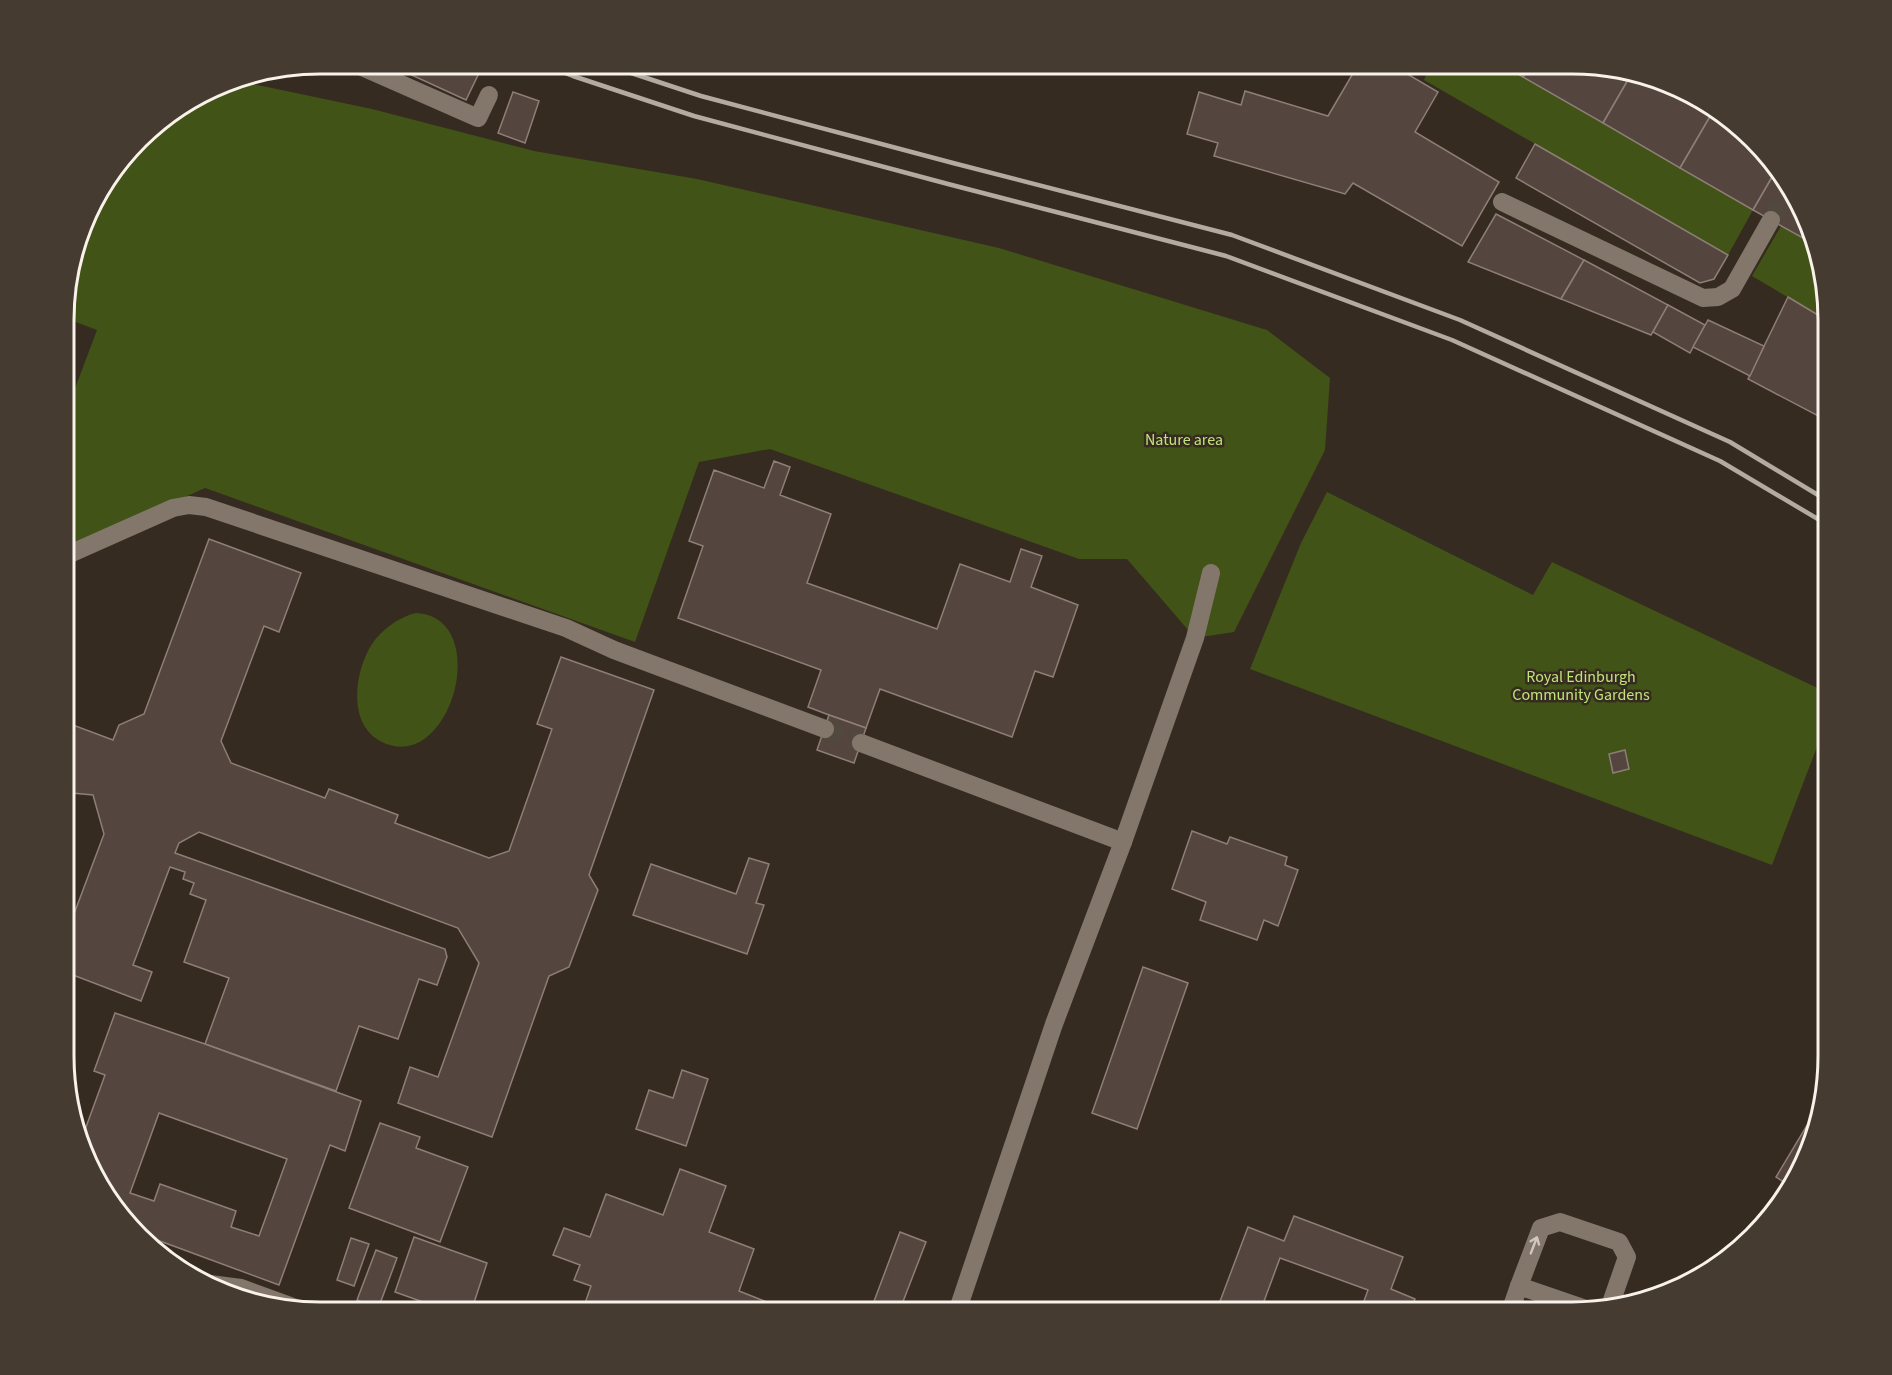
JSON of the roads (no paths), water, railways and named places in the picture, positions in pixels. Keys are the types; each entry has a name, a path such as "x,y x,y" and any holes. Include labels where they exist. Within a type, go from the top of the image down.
{"lane":[{"path":"377,74 478,118 489,95"},
{"path":"1502,202 1703,298 1719,297 1732,289 1771,220"},
{"path":"74,552 172,508 189,505 206,507 566,628 614,650 825,729"},
{"path":"960,1302 1054,1024 1123,842 1195,638 1211,573"},
{"path":"861,743 1123,842"},
{"path":"1513,1302 1541,1228 1560,1222 1620,1242 1627,1257 1613,1298"},
{"path":"1519,1286 1566,1302"}],"tunnel":[{"path":"1771,220 1785,195"},
{"path":"825,729 861,743"}],"railway":[{"path":"568,74 694,116 1226,256 1452,340 1720,461 1818,519"},
{"path":"634,74 701,96 1232,235 1460,320 1730,442 1818,495"}],"park label":[{"name":"Nature area","path":"1184,440"},
{"name":"Royal Edinburgh Community Gardens","path":"1581,686"}]}
